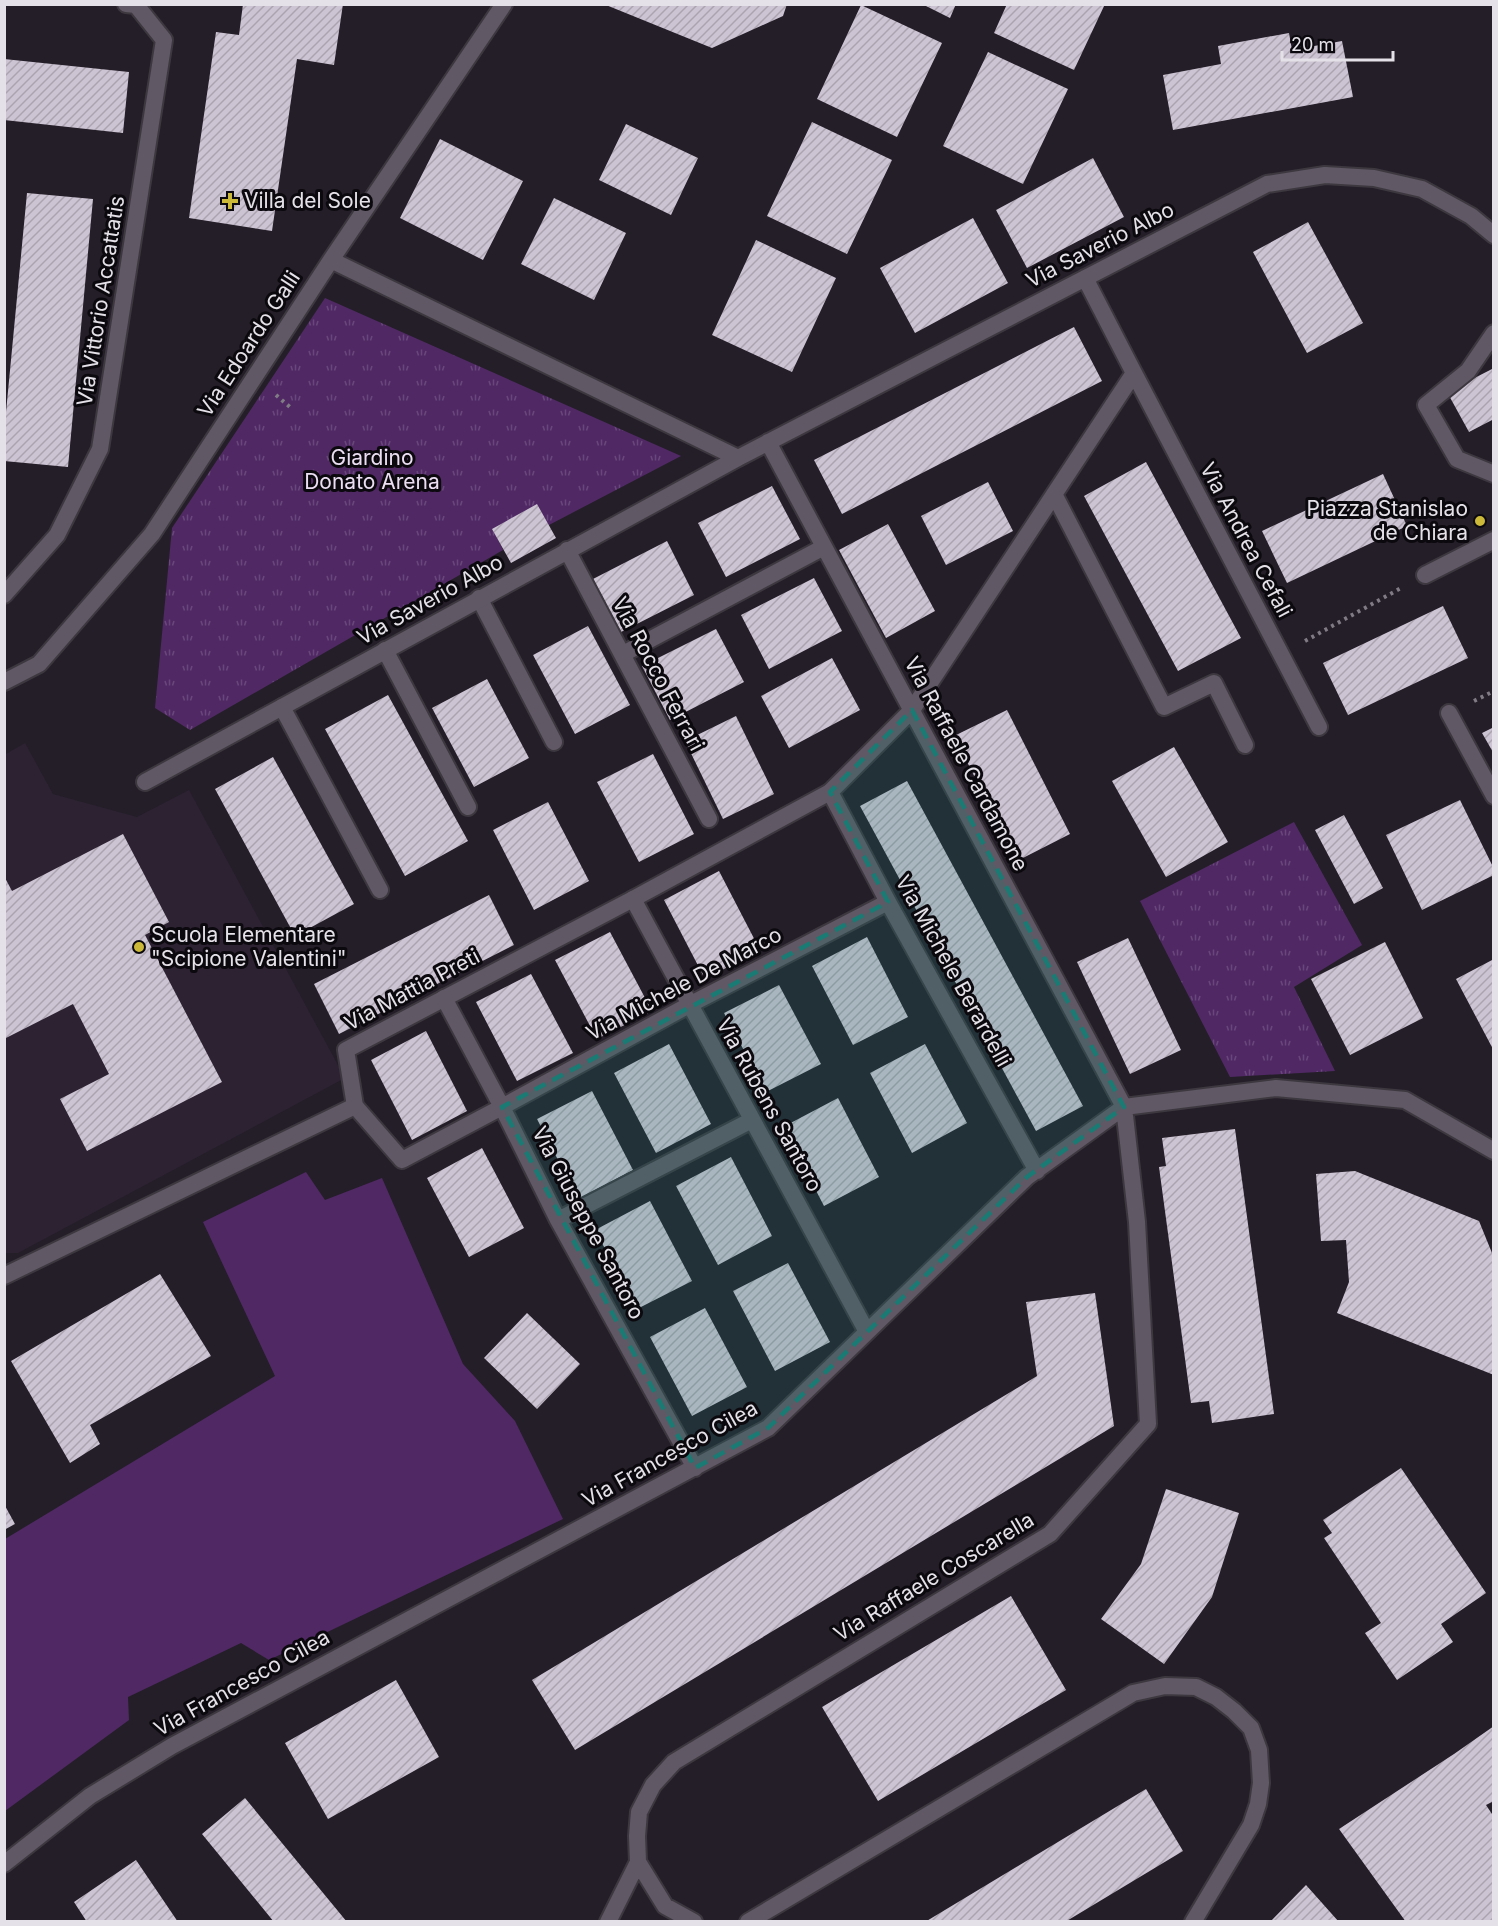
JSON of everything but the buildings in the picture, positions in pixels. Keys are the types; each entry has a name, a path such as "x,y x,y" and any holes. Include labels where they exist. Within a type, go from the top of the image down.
{"street":[{"name":"Via Vittorio Accattatis","path":"4,595 57,534 100,448 164,40 136,5 126,4"},
{"name":"Via Edoardo Galli","path":"4,682 39,664 152,534 330,260 504,4"},
{"name":"Via Saverio Albo","path":"145,782 768,442 1267,184 1325,175 1374,178 1422,189 1471,216 1494,235"},
{"path":"330,260 738,458"},
{"name":"Via Andrea Cefali","path":"1086,278 1319,727"},
{"path":"1494,333 1468,371 1426,405 1457,459 1494,474"},
{"name":"Via Mattia Preti","path":"355,1106 346,1050 830,792 912,710 1134,373"},
{"name":"Via Raffaele Cardamone","path":"768,442 1124,1107"},
{"path":"1054,494 1164,707 1214,683 1245,745"},
{"path":"1425,575 1494,540"},
{"path":"623,654 824,547"},
{"name":"Via Rocco Ferrari","path":"567,550 709,819"},
{"path":"479,598 554,742"},
{"path":"384,650 468,807"},
{"path":"282,707 380,890"},
{"path":"1449,713 1494,796"},
{"name":"Via Michele Berardelli","path":"830,792 888,902 1037,1171"},
{"name":"Via Rubens Santoro","path":"633,899 867,1332"},
{"name":"Via Michele De Marco","path":"355,1106 402,1160 689,1005 888,902"},
{"name":"Via Giuseppe Santoro","path":"444,998 502,1107 558,1220 695,1468"},
{"name":"Via Francesco Cilea","path":"4,1864 90,1796 172,1746 768,1428 1027,1177 1124,1107 1276,1088 1405,1100 1494,1151"},
{"path":"4,1276 355,1106"},
{"name":"Via Raffaele Coscarella","path":"638,1862 639,1812 653,1785 674,1762 1050,1534 1148,1424 1137,1222 1124,1107"},
{"path":"558,1220 752,1120"},
{"path":"748,1922 1133,1693 1165,1686 1196,1687 1216,1697 1251,1728 1259,1750 1261,1783 1258,1804 1251,1825 1193,1922"},
{"path":"608,1922 638,1862"},
{"path":"638,1862 665,1906 694,1922"}],"path":[{"path":"274,393 291,408"},
{"path":"1281,655 1425,575"}],"highlighted area":[{"path":"912,710 1124,1107 1027,1177 768,1428 695,1468 502,1107 888,902 830,792"}],"shaded area":[{"name":"Scuola Elementare \"Scipione Valentini\"","path":"25,743 53,794 137,817 189,790 345,1078 18,1253 5,1253 4,755"}],"green space":[{"name":"Giardino Donato Arena","path":"325,298 681,456 549,525 493,529 503,550 190,730 155,708 172,528"},
{"path":"1294,822 1362,945 1294,987 1335,1071 1230,1077 1140,901"},
{"path":"306,1172 325,1200 382,1178 463,1364 515,1421 563,1519 269,1660 241,1643 128,1697 129,1720 5,1811 5,1539 275,1376 203,1222"}],"place":[{"name":"Villa del Sole","path":"230,201"},
{"name":"Piazza Stanislao de Chiara","path":"1480,521"},
{"name":"Scuola Elementare \"Scipione Valentini\"","path":"139,947"}]}
